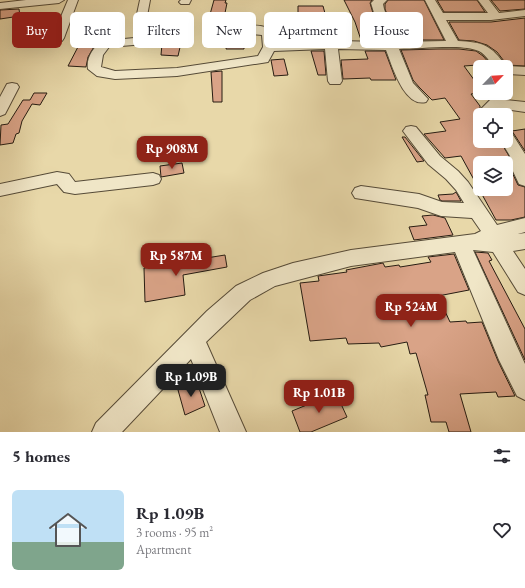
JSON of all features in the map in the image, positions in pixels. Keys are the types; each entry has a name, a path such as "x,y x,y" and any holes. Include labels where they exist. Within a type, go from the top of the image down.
{"street":[{"path":"0,6 59,0"},
{"path":"62,28 73,0"},
{"path":"143,12 145,0"},
{"path":"379,12 377,3 382,0"},
{"path":"430,0 454,44"},
{"path":"483,0 496,16"},
{"path":"440,16 496,16 525,13"},
{"path":"133,42 106,44 98,52 94,66 95,69 115,75 177,72 261,60 264,58 269,48"},
{"path":"423,45 477,45 486,48 495,60"},
{"path":"331,48 335,81"},
{"path":"392,48 407,85 421,99"},
{"path":"513,70 525,71"},
{"path":"0,111 12,87"},
{"path":"489,108 492,103 525,106"},
{"path":"411,131 434,160 452,175 462,186 479,211 482,241 507,352 525,388"},
{"path":"513,145 521,155 519,167 525,180"},
{"path":"0,189 60,178 63,178 70,187 74,188 153,179"},
{"path":"361,193 419,201 441,209 479,211"},
{"path":"482,241 525,225"},
{"path":"482,241 523,281"},
{"path":"106,432 215,318 243,293 270,279 351,258 482,241 525,241"},
{"path":"194,340 233,432"}],"building":[{"path":"214,0 226,0 225,12 211,12"},
{"path":"344,0 372,0 370,3 373,12 360,12 360,37 352,16 352,12 350,12"},
{"path":"388,0 424,0 444,40 423,40 423,12 386,12 385,4"},
{"path":"437,0 477,0 485,12 444,12"},
{"path":"491,0 525,0 525,9 500,11"},
{"path":"298,6 323,6 325,12 298,12"},
{"path":"19,9 19,12 12,12 12,17 0,19 0,10"},
{"path":"525,18 525,66 513,65 513,60 503,60 497,52 487,45 474,41 459,40 449,22 491,22"},
{"path":"77,48 93,48 88,57 86,67 68,66"},
{"path":"162,48 180,48 178,56 161,55"},
{"path":"226,48 244,48 244,49"},
{"path":"459,49 476,51 483,56 486,60 473,60 473,65 464,66 473,78 473,94 471,94 473,100 476,100 480,106 480,108 473,108 473,148 504,148 509,156 473,156 473,178 461,156 445,158 424,134 446,131 440,122 460,119 445,98 432,100 413,80 401,50"},
{"path":"311,51 324,51 326,75 318,75"},
{"path":"365,51 385,51 396,80 371,80 370,78 343,79 341,60 368,59"},
{"path":"284,59 288,75 274,76 271,60"},
{"path":"222,71 222,102 213,102 211,72"},
{"path":"34,93 47,93 40,105 32,104 22,121 19,133 16,134 13,143 0,145 1,125 8,124 23,100 30,100"},
{"path":"525,129 525,151 513,133 513,131"},
{"path":"402,137 405,137 424,161 417,162"},
{"path":"182,163 184,173 161,177 160,166"},
{"path":"513,174 518,185 525,187 525,217 511,220 496,220 483,196 513,196"},
{"path":"456,192 461,201 442,201 438,195 453,194"},
{"path":"433,215 445,218 453,235 414,240 409,227 427,225 422,216"},
{"path":"475,252 488,253 492,260 489,261 525,329 525,360"},
{"path":"454,254 469,290 438,296 450,322 482,322 498,361 515,396 498,397 496,392 460,394 471,432 449,432 446,422 431,422 425,395 428,395 416,353 410,354 407,342 381,347 379,343 348,344 346,338 310,341 300,283 319,281 318,276 347,272 346,270 383,263 385,267 399,265 400,267 431,262 428,257"},
{"path":"225,255 227,267 183,275 185,295 145,302 144,268"},
{"path":"197,382 205,406 185,415 178,390"},
{"path":"336,393 347,417 311,432 300,432 292,411"}]}
